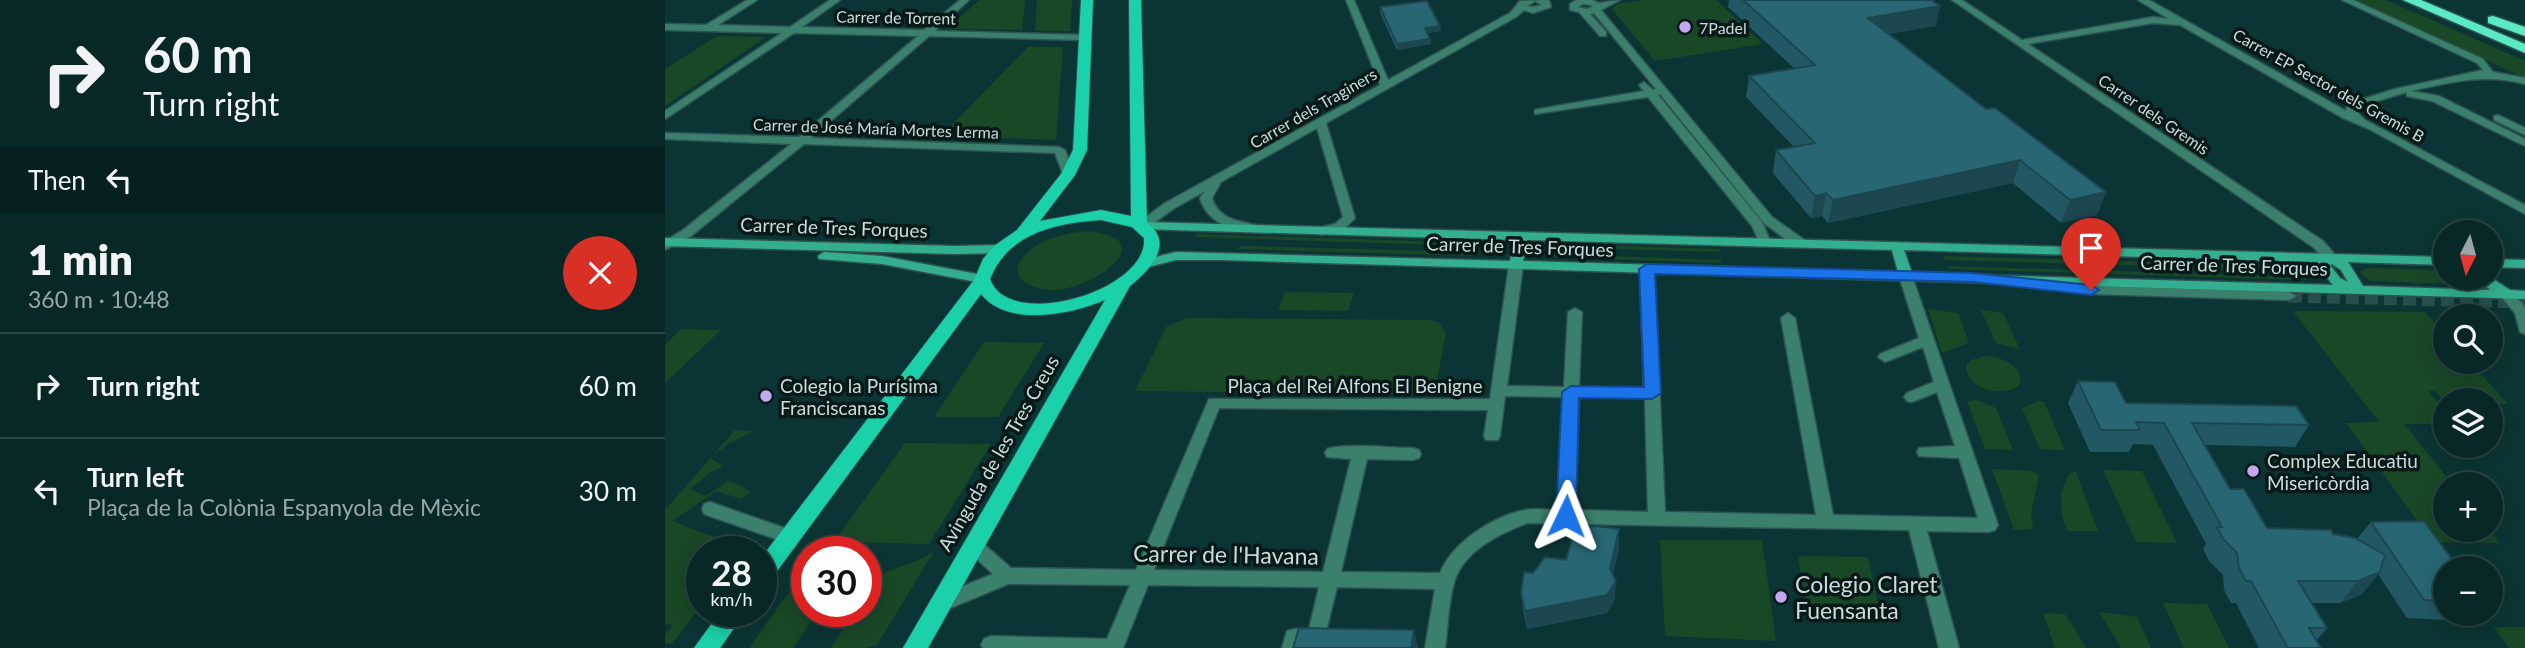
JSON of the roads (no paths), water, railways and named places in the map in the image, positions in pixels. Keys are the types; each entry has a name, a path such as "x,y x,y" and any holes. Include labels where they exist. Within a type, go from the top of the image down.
{"highway":[{"path":"2410,0 2525,49"},
{"path":"2420,0 2525,41"},
{"path":"2443,0 2525,33"}],"main road":[{"path":"1021,235 1068,175 1080,150 1087,0"},
{"path":"982,280 992,297 1003,303 1021,308 1046,309 1094,298 1124,282 1144,264 1152,248 1152,241 1142,225 1135,0"},
{"path":"777,554 982,280 989,262 1001,248 1044,225 1084,216 1115,215 1142,225"},
{"name":"Carrer de Tres Forques","path":"1142,225 2433,261"},
{"path":"1516,265 1521,236"},
{"path":"1765,243 1768,261 1772,266 1794,273 1813,268 1817,262 1814,252 1801,244"},
{"name":"Carrer de Tres Forques","path":"668,245 961,251 1001,248"},
{"name":"Carrer de Tres Forques","path":"668,245 848,257 908,265 982,280"},
{"path":"1897,247 1906,276"},
{"name":"Carrer de Tres Forques","path":"1144,264 1176,257 1223,256 2525,295"},
{"path":"2332,258 2323,264 2324,268 2335,281 2351,288"},
{"path":"2403,260 2433,265"},
{"path":"2503,263 2525,264"},
{"name":"Avinguda de les Tres Creus","path":"915,648 1124,282"},
{"path":"2500,290 2506,294"},
{"path":"706,648 722,627"}],"street":[{"path":"707,29 753,0"},
{"path":"665,116 836,0"},
{"path":"668,245 801,141 965,0"},
{"path":"1350,0 1385,85"},
{"path":"1533,3 1557,10 1616,0"},
{"name":"Carrer dels Gremis","path":"1956,0 2318,244 2332,258"},
{"name":"Carrer EP Sector dels Gremis B","path":"2142,0 2347,116 2373,127 2525,211"},
{"path":"2300,88 2331,100 2366,100 2444,88 2489,71 2480,61 2346,0"},
{"path":"1533,3 1587,6 1768,220 1801,244"},
{"name":"Carrer dels Traginers","path":"1142,225 1169,206 1533,3"},
{"path":"2153,20 2161,15 2155,7"},
{"path":"2020,43 2153,20 2174,22 2196,30"},
{"name":"Carrer de Torrent","path":"665,27 1084,37"},
{"path":"2483,75 2525,81"},
{"path":"2444,88 2451,100 2525,134"},
{"path":"1539,112 1657,92"},
{"path":"1657,92 1758,225 1765,243"},
{"path":"2392,94 2419,94 2435,98 2525,143"},
{"path":"2366,100 2350,109 2373,127"},
{"path":"1320,231 1339,228 1349,218 1321,123"},
{"name":"Carrer de José María Mortes Lerma","path":"665,136 1059,150 1068,175"},
{"path":"1226,174 1209,191 1207,204 1229,223 1260,230"},
{"path":"1492,436 1516,265"},
{"path":"1647,269 1657,518"},
{"path":"1435,648 1445,581 1461,554 1503,525 1527,516 1989,525 1906,276"},
{"path":"1973,277 2091,290 2288,296"},
{"path":"2506,294 2522,312 2525,329"},
{"path":"1566,516 1575,312"},
{"path":"1788,318 1826,522"},
{"path":"1885,356 1927,340"},
{"path":"1912,397 1942,384"},
{"name":"Plaça del Rei Alfons El Benigne","path":"1142,578 1214,403 1497,398 1571,392 1652,393"},
{"path":"1924,452 1965,453"},
{"path":"1333,453 1413,454"},
{"path":"1292,648 1294,638 1316,638 1361,453"},
{"path":"710,509 790,537"},
{"path":"1916,523 1949,648"},
{"path":"973,545 1007,576"},
{"name":"Carrer de l'Havana","path":"940,604 1007,576 1445,581"},
{"path":"991,645 1113,648 1142,578"}],"tunnel":[{"path":"2289,296 2525,302"}],"place":[{"name":"7Padel","path":"1685,27"},
{"name":"Colegio la Purísima Franciscanas","path":"766,396"},
{"name":"Complex Educatiu Misericòrdia","path":"2253,471"},
{"name":"Colegio Claret Fuensanta","path":"1781,597"}]}
